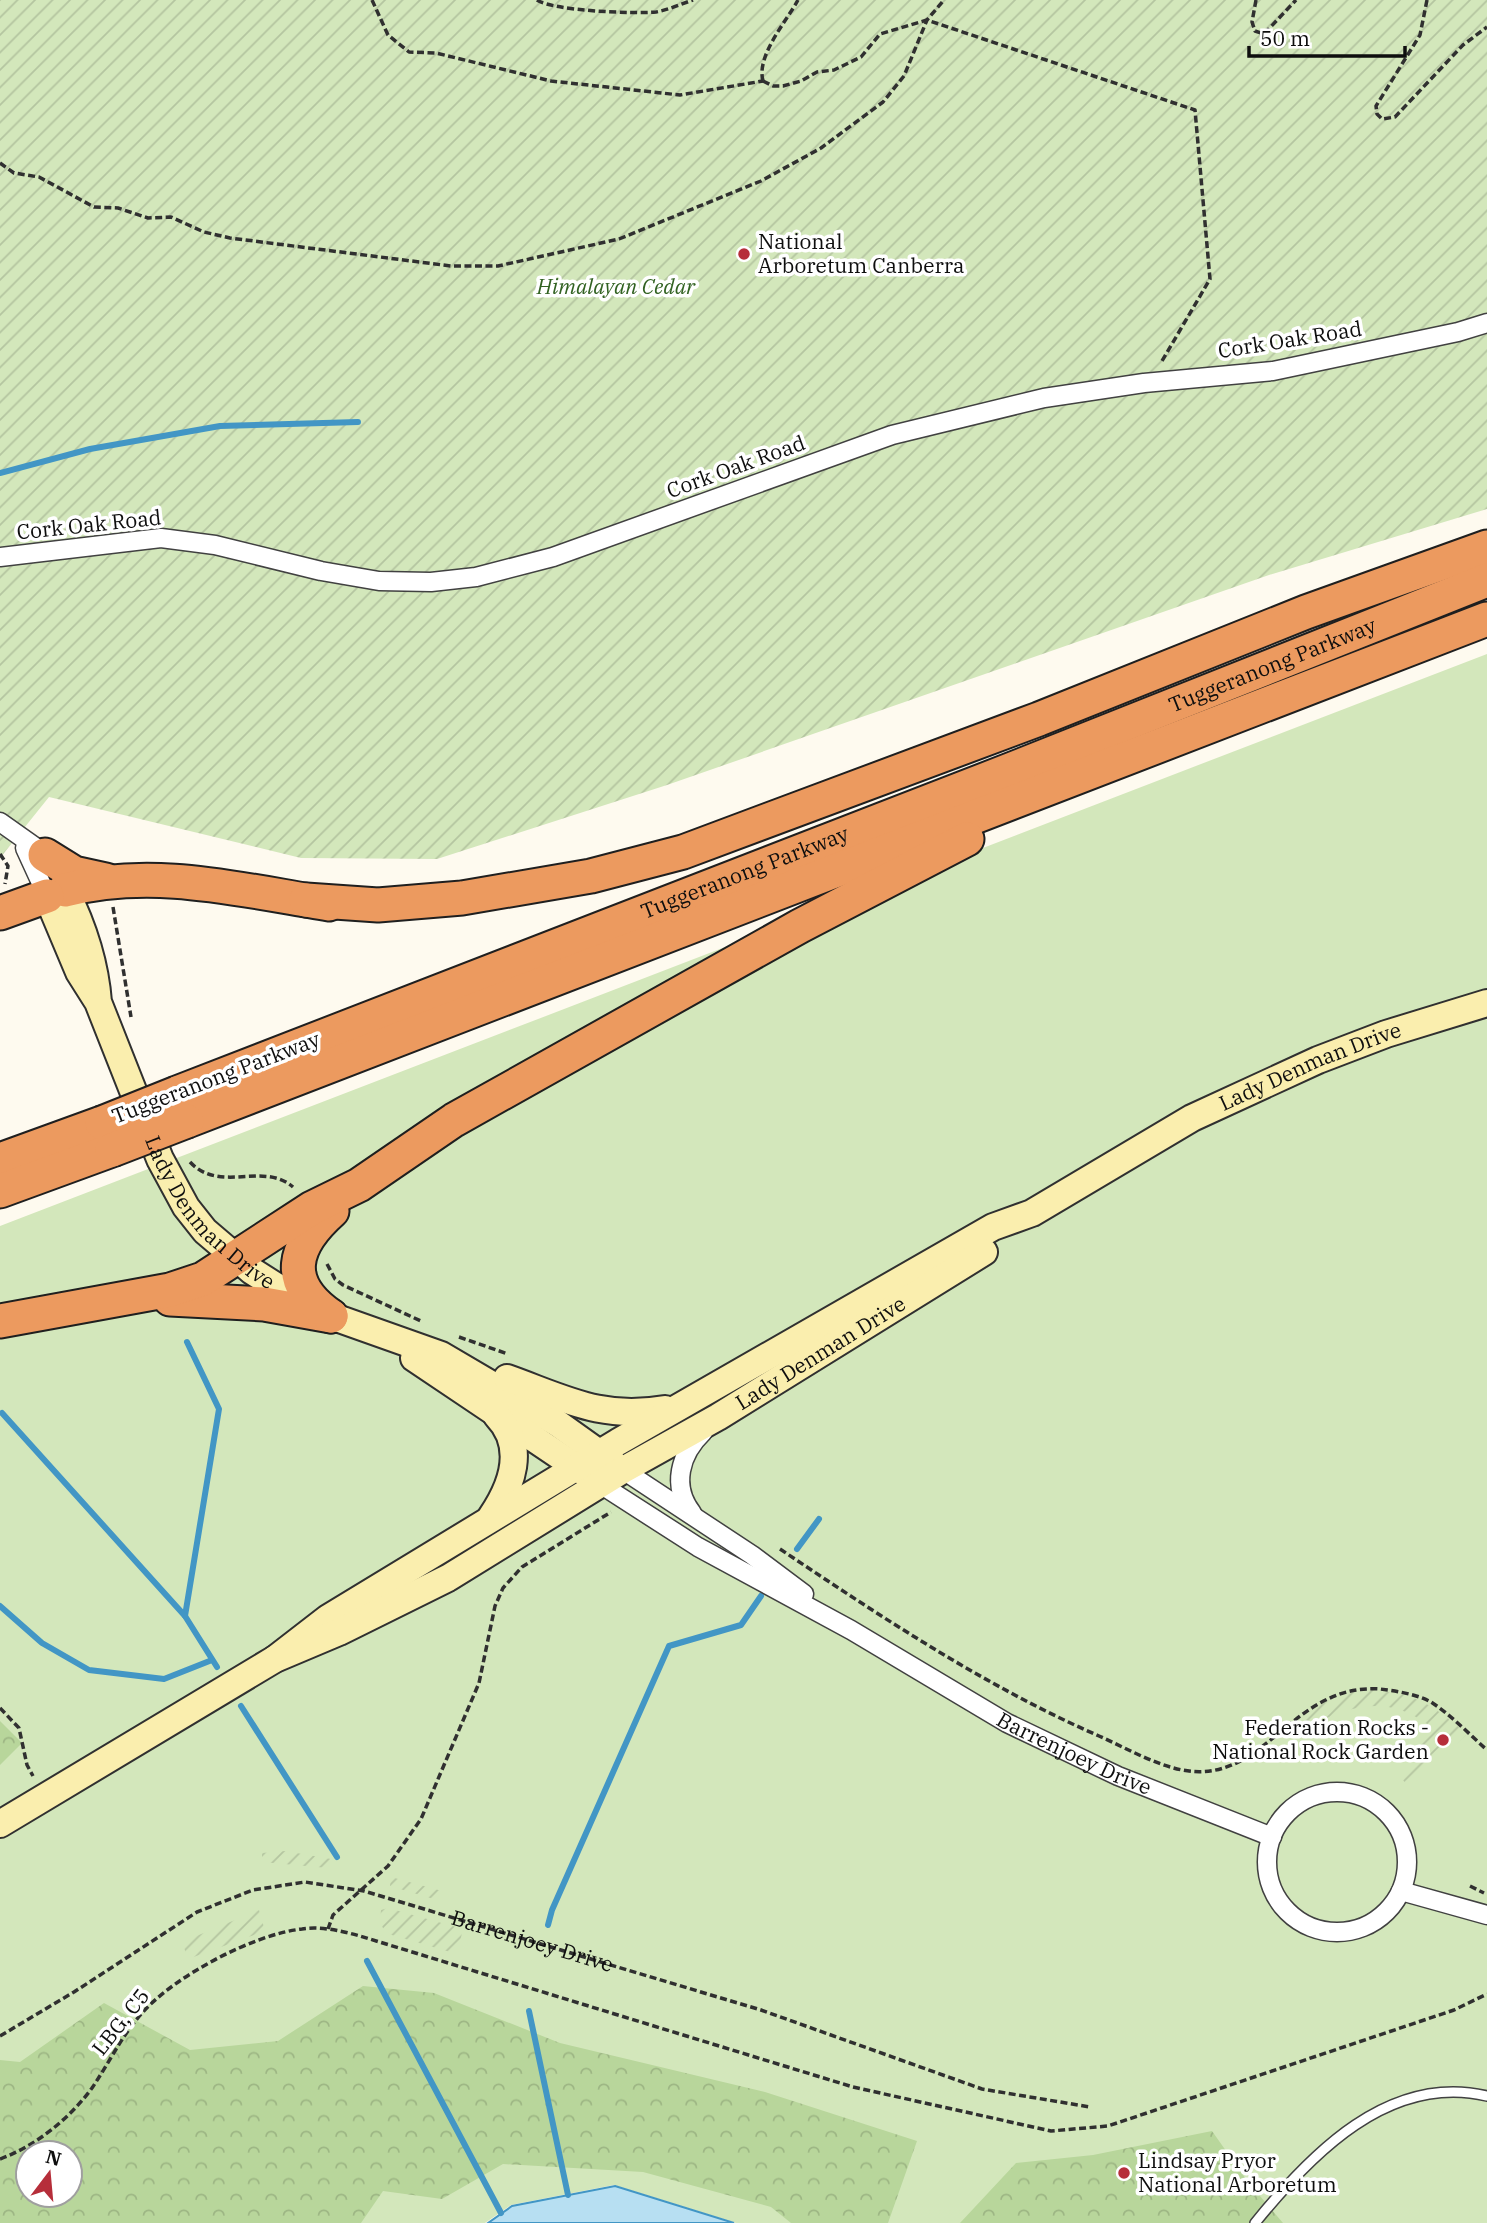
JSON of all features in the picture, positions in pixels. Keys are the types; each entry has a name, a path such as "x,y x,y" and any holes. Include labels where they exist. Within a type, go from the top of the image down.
{"highway":[{"path":"306,900 379,905 452,900 591,876 683,852 1039,719 1306,612 1487,547"},
{"name":"Tuggeranong Parkway","path":"0,1191 107,1137 1010,770 1487,580"},
{"name":"Tuggeranong Parkway","path":"182,1107 1138,753 1487,619"},
{"path":"0,1321 179,1288 203,1279 312,1208 359,1185 454,1121 800,926 1138,753"},
{"path":"32,846 74,873 108,880 194,882 380,912 440,915 513,911 576,900 661,880 1010,770"},
{"path":"0,913 56,893 108,880"},
{"name":"Tuggeranong Parkway","path":"0,1160 107,1137"},
{"path":"331,1316 305,1291 300,1278 300,1252 311,1230 359,1185"},
{"path":"108,1301 195,1298 264,1304 331,1316"}],"street":[{"name":"Cork Oak Road","path":"0,557 161,538 215,545 321,571 379,581 431,582 476,577 553,557 892,435 1044,398 1144,383 1273,371 1458,332 1487,323"},
{"path":"0,822 32,846 56,893"},
{"path":"32,846 56,893"},
{"name":"Lady Denman Drive","path":"56,893 79,972 98,1002 170,1180 195,1219 237,1259 269,1283 331,1316 364,1329 417,1344 517,1398 600,1454"},
{"name":"Lady Denman Drive","path":"0,1824 275,1659 328,1618 600,1454 993,1227 1032,1213 1192,1118 1353,1047 1487,1003"},
{"name":"Lady Denman Drive","path":"275,1659 349,1628 448,1578 623,1470 718,1417 1004,1239 1032,1213"},
{"name":"Lady Denman Drive","path":"364,1329 410,1355 600,1484"},
{"path":"417,1344 594,1409 634,1413 682,1406"},
{"path":"489,1522 509,1488 513,1474 510,1434 495,1414"},
{"path":"700,1521 684,1502 680,1487 681,1465 691,1445 718,1417"},
{"name":"Barrenjoey Drive","path":"600,1454 752,1555 851,1630"},
{"name":"Barrenjoey Drive","path":"600,1484 698,1547 851,1630 966,1701 1066,1752 1170,1798 1272,1837"},
{"path":"1346,1793 1369,1800 1388,1814 1401,1833 1407,1868 1401,1891 1387,1911 1355,1930 1330,1931 1306,1924 1286,1909 1272,1888 1268,1864 1272,1837 1291,1810 1311,1797 1346,1793"},
{"path":"1401,1891 1487,1914"}],"lane":[{"path":"1255,2223 1284,2188 1318,2154 1378,2111 1426,2094 1452,2092 1487,2096"}],"path":[{"path":"372,0 388,35 409,52 436,53 551,82 680,95 763,81 773,86 782,86 801,81 817,72 834,71 861,57 880,34 927,20 1195,110 1210,279 1167,356 1144,383"},
{"path":"537,0 559,6 621,12 657,12 692,0"},
{"path":"763,81 761,71 764,59 798,0"},
{"path":"0,163 15,173 39,177 94,207 118,208 148,218 171,217 205,232 230,238 451,266 498,266 619,239 761,181 821,148 883,102 904,76 927,20 944,0"},
{"path":"1256,0 1252,25 1255,31 1264,34 1296,0"},
{"path":"1427,0 1420,35 1376,106 1377,114 1382,119 1395,117 1463,45 1487,27"},
{"path":"629,1502 522,1567 503,1588 495,1606 478,1683 431,1798 406,1843 364,1891 333,1915 328,1929 853,2087 1051,2132 1108,2126 1454,2010 1487,1994"},
{"path":"769,1542 928,1647 1048,1713 1167,1766 1196,1772 1232,1767 1253,1754 1309,1708 1338,1694 1360,1688 1390,1690 1430,1702 1487,1750"},
{"path":"0,1708 19,1728 27,1765 44,1796"},
{"name":"Barrenjoey Drive","path":"0,2036 208,1908 253,1890 305,1882 364,1891 761,2010 982,2089 1090,2107"},
{"path":"1470,1886 1487,1895"},
{"name":"LBG, C5","path":"0,2159 40,2138 68,2115 92,2088 143,2012 191,1971 271,1936 302,1929 328,1929"}],"green space":[{"name":"National Arboretum Canberra","path":"0,0 1487,0 1487,509 1269,575 667,785 437,859 301,858 49,797 0,858"},
{"path":"1487,654 1487,2223 736,2223 614,2185 511,2205 485,2223 0,2223 0,1226"},
{"name":"Federation Rocks - National Rock Garden","path":"1361,1689 1394,1693 1419,1700 1441,1713 1467,1734 1409,1788 1403,1780 1414,1752 1434,1729 1415,1716 1380,1706 1362,1707 1327,1718 1291,1736 1286,1731 1310,1707"},
{"path":"0,1721 22,1743 0,1765"},
{"path":"285,1851 331,1859 328,1868 262,1862 262,1853"},
{"path":"391,1877 442,1891 437,1900 390,1886"},
{"path":"388,1908 463,1929 457,1954 385,1933 380,1921 381,1910"},
{"path":"259,1910 265,1931 188,1959 182,1942"},
{"path":"363,1986 434,1993 560,2043 765,2092 917,2141 888,2223 791,2223 771,2207 643,2172 503,2164 442,2199 383,2191 361,2223 0,2223 0,2060 20,2062 104,2003 190,2050 278,2041"},
{"name":"Lindsay Pryor National Arboretum","path":"1212,2131 1248,2182 1283,2223 960,2223 1016,2163 1093,2155"}],"water":[{"path":"615,2186 734,2223 488,2223 512,2206"}],"waterway":[{"path":"0,473 90,449 220,426 358,422"},
{"path":"187,1342 219,1409 185,1616 217,1667"},
{"path":"2,1413 185,1616"},
{"path":"797,1549 819,1519"},
{"path":"548,1925 552,1910 669,1646 741,1625 761,1596"},
{"path":"0,1606 42,1643 89,1670 164,1679 212,1660"},
{"path":"241,1706 337,1857"},
{"path":"367,1961 501,2213"},
{"path":"529,2011 568,2195"}],"place":[{"name":"National Arboretum Canberra","path":"744,254"},
{"name":"Federation Rocks - National Rock Garden","path":"1443,1740"},
{"name":"Lindsay Pryor National Arboretum","path":"1124,2173"}],"park label":[{"name":"Himalayan Cedar","path":"616,287"}]}
